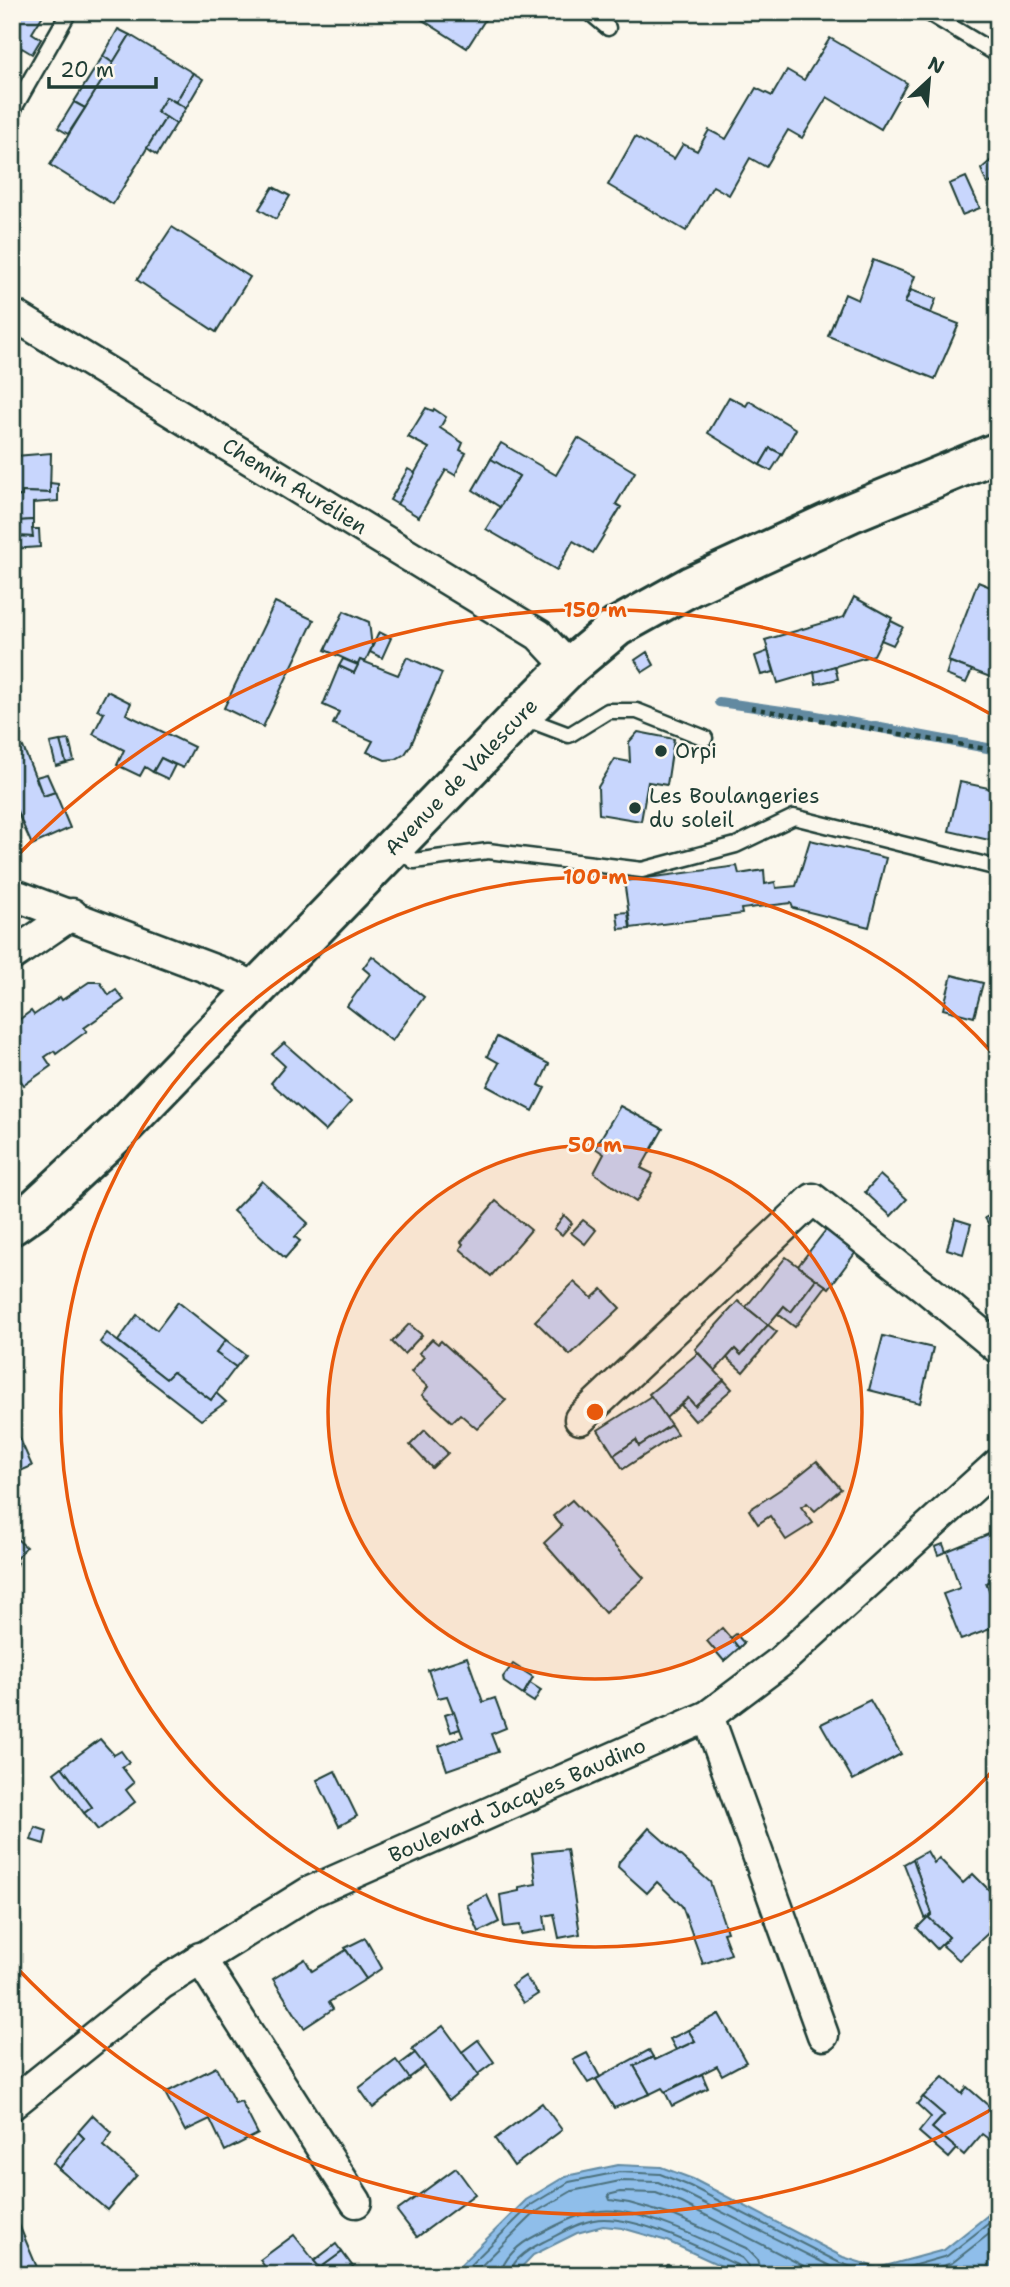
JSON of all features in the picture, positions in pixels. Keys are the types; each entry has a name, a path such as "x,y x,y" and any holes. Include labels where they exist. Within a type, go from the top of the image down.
{"main road":[{"name":"Avenue de Valescure","path":"12,1225 36,1208 119,1131 519,717 569,667 617,627 691,586 850,513 998,452"}],"street":[{"name":"Chemin Aurélien","path":"12,314 538,635 569,667"},
{"path":"12,894 72,914 258,989"},
{"path":"12,954 72,914"},
{"path":"579,1419 813,1199 998,1348"},
{"name":"Boulevard Jacques Baudino","path":"12,2104 161,1984 310,1892 708,1717 780,1662 998,1464"},
{"path":"708,1717 823,2035"},
{"path":"200,1958 356,2203"}],"lane":[{"path":"12,112 69,12"},
{"path":"589,12 608,28"},
{"path":"928,12 995,53"},
{"path":"519,717 569,735 608,711 637,711 705,738"},
{"path":"395,848 414,861 488,851 642,870 736,845 794,817 998,868"}],"path":[{"path":"751,708 998,751"}],"water":[{"path":"618,2165 661,2167 693,2179 843,2257 878,2268 944,2250 998,2207 998,2275 741,2275 667,2241 622,2228 603,2226 577,2233 533,2255 514,2275 450,2275 526,2200 566,2176"}],"building":[{"path":"12,12 45,12 32,33 41,39 32,54 22,48 12,64"},
{"path":"410,12 490,12 467,48"},
{"path":"118,29 130,35 113,63 103,56"},
{"path":"130,35 193,73 176,102 166,97 157,112 166,117 113,204 50,165"},
{"path":"830,38 907,83 881,129 827,97 802,138 788,130 766,167 750,158 729,195 713,186 686,231 608,185 635,137 674,159 683,144 697,151 709,130 726,139 756,88 772,96 787,70 804,80"},
{"path":"103,56 113,63 85,108 74,102"},
{"path":"193,73 203,79 186,108 176,102"},
{"path":"998,78 998,97 990,84"},
{"path":"166,97 186,108 176,124 157,112"},
{"path":"74,102 85,108 68,134 58,128"},
{"path":"166,117 176,124 157,155 147,148"},
{"path":"998,154 998,180 987,184 981,169"},
{"path":"966,177 980,208 962,215 949,184"},
{"path":"273,187 290,196 276,219 259,209"},
{"path":"172,227 250,277 216,332 137,280"},
{"path":"873,260 915,276 905,303 959,324 935,379 828,336 845,294 858,300"},
{"path":"911,290 936,299 931,313 905,303"},
{"path":"729,397 746,406 749,401 796,429 782,454 770,448 760,465 708,433"},
{"path":"426,408 433,411 434,409 446,417 440,428 463,443 460,450 466,453 455,475 446,470 419,517 397,504 429,448 408,437"},
{"path":"578,438 635,472 616,504 621,507 593,553 573,541 557,570 486,529 519,476 491,459 501,443 556,475"},
{"path":"770,448 782,454 771,471 760,465"},
{"path":"51,453 50,493 22,492 22,496 12,497 12,469 16,469 16,456"},
{"path":"491,459 519,476 500,507 473,490"},
{"path":"408,469 415,473 397,504 390,500"},
{"path":"50,483 58,484 58,501 33,503 33,520 19,521 17,504 12,504 12,497 22,496 22,492 50,493"},
{"path":"12,504 17,504 19,521 33,520 33,537 12,536"},
{"path":"32,529 39,529 40,547 12,549 12,536 33,537"},
{"path":"978,582 998,590 998,680 948,661"},
{"path":"854,597 892,618 874,655 778,683 765,640 844,617"},
{"path":"275,602 314,620 263,727 224,708"},
{"path":"344,611 369,622 372,647 365,662 360,660 358,665 325,650"},
{"path":"891,621 903,627 893,645 881,640"},
{"path":"379,632 391,638 382,658 370,652"},
{"path":"768,651 774,672 761,675 755,656"},
{"path":"647,652 654,665 643,672 635,660"},
{"path":"407,657 442,673 411,745 405,754 396,759 385,760 367,752 373,741 333,724 339,712 323,705 339,666 354,673 360,660 398,675"},
{"path":"343,659 358,665 354,673 339,666"},
{"path":"950,662 972,670 966,683 946,675"},
{"path":"835,666 838,679 816,684 814,672"},
{"path":"107,691 131,703 126,714 194,747 183,768 161,758 153,772 145,767 140,776 117,765 124,750 93,734 104,713 97,710"},
{"path":"638,732 674,739 667,785 648,782 641,821 599,814 598,787 615,759 630,762 629,742"},
{"path":"69,740 74,761 66,763 60,741"},
{"path":"60,741 66,763 56,766 50,743"},
{"path":"23,747 43,796 55,792 70,828 32,845 16,809 12,810 12,751"},
{"path":"161,758 175,765 168,779 153,772"},
{"path":"47,774 55,792 43,796 36,777"},
{"path":"960,782 998,790 998,842 949,831"},
{"path":"810,840 886,858 869,927 793,908 791,903 741,909 742,914 631,928 624,881 737,866 739,874 764,870 765,884 775,882 776,888 796,886"},
{"path":"628,912 630,928 619,929 617,913"},
{"path":"372,956 424,997 392,1041 347,1006 370,974 363,968"},
{"path":"952,975 983,983 974,1017 943,1009"},
{"path":"89,982 100,982 109,995 116,990 124,1000 84,1028 87,1031 56,1054 54,1051 45,1057 51,1066 24,1085 12,1069 12,1025 31,1011 34,1015"},
{"path":"497,1037 549,1064 539,1085 545,1088 533,1111 487,1086 499,1063 487,1056"},
{"path":"284,1043 351,1102 325,1131 271,1083 285,1066 272,1054"},
{"path":"620,1106 663,1129 641,1168 653,1174 636,1202 594,1173 604,1154 595,1148"},
{"path":"880,1175 907,1199 891,1216 865,1192"},
{"path":"262,1181 308,1223 295,1237 300,1241 285,1258 233,1211"},
{"path":"496,1201 531,1230 491,1276 460,1249 463,1244 461,1242"},
{"path":"998,1211 998,1240 985,1218"},
{"path":"564,1215 572,1223 562,1235 554,1229"},
{"path":"955,1219 971,1224 963,1254 947,1249"},
{"path":"583,1220 596,1230 585,1244 571,1233"},
{"path":"826,1230 856,1252 829,1288 798,1266"},
{"path":"786,1257 816,1279 791,1312 784,1306 768,1325 746,1307"},
{"path":"816,1279 826,1286 795,1327 778,1314 784,1306 791,1312"},
{"path":"574,1282 592,1298 602,1289 620,1308 570,1355 535,1321"},
{"path":"738,1301 768,1325 741,1355 735,1349 715,1371 695,1349"},
{"path":"178,1302 226,1340 216,1353 236,1367 211,1400 173,1372 166,1379 118,1341 137,1315 157,1330"},
{"path":"409,1324 422,1335 404,1354 392,1342"},
{"path":"768,1325 777,1332 743,1372 727,1358 735,1349 741,1355"},
{"path":"107,1333 166,1379 173,1372 211,1400 216,1393 226,1402 201,1420 100,1342"},
{"path":"883,1336 933,1348 920,1403 869,1390"},
{"path":"432,1339 438,1344 441,1341 506,1400 477,1429 460,1414 452,1422 422,1395 428,1387 411,1372 424,1357 419,1353"},
{"path":"226,1340 246,1355 236,1367 216,1353"},
{"path":"698,1353 724,1380 695,1406 688,1398 666,1418 649,1394"},
{"path":"724,1380 732,1389 695,1421 681,1405 688,1398 695,1406"},
{"path":"651,1396 671,1425 639,1446 636,1440 614,1455 598,1430"},
{"path":"12,1421 32,1466 16,1473 12,1464"},
{"path":"671,1425 677,1434 623,1469 614,1455 636,1440 639,1446"},
{"path":"425,1430 448,1453 432,1468 410,1445"},
{"path":"817,1461 841,1489 815,1511 807,1503 801,1507 813,1523 786,1540 770,1516 758,1524 749,1510"},
{"path":"572,1500 644,1578 605,1613 544,1543 562,1526 553,1516"},
{"path":"991,1533 998,1550 998,1578 986,1583 998,1614 998,1626 961,1640 943,1594 960,1588 947,1551"},
{"path":"17,1539 26,1547 15,1560 18,1563 12,1570 12,1545"},
{"path":"943,1544 946,1552 938,1555 935,1547"},
{"path":"722,1628 739,1648 724,1661 707,1641"},
{"path":"736,1634 744,1643 739,1648 731,1638"},
{"path":"467,1657 483,1702 495,1698 506,1728 491,1734 498,1752 447,1770 439,1746 463,1737 447,1696 438,1698 428,1670"},
{"path":"513,1664 533,1677 523,1695 504,1682 503,1677"},
{"path":"530,1683 541,1690 534,1702 523,1695"},
{"path":"870,1700 901,1754 853,1780 821,1724"},
{"path":"454,1712 460,1729 451,1732 445,1715"},
{"path":"100,1739 114,1755 121,1751 129,1762 122,1767 134,1783 126,1790 135,1802 98,1830 84,1813 92,1807 62,1767"},
{"path":"62,1767 92,1807 84,1813 54,1773"},
{"path":"335,1771 357,1816 339,1826 317,1780"},
{"path":"35,1827 47,1831 44,1844 31,1840"},
{"path":"649,1828 710,1882 727,1932 723,1933 731,1954 703,1964 682,1906 657,1882 647,1893 618,1867 619,1862"},
{"path":"567,1849 580,1934 559,1938 554,1914 544,1916 546,1930 521,1934 520,1925 504,1927 500,1895 536,1884 532,1853"},
{"path":"927,1851 934,1863 939,1858 963,1883 973,1874 998,1899 998,1910 989,1918 996,1926 959,1960 942,1945 949,1937 928,1917 932,1914 913,1859"},
{"path":"913,1859 932,1914 926,1920 904,1864"},
{"path":"487,1895 499,1922 479,1932 467,1905"},
{"path":"998,1910 998,1933 993,1938 988,1933 996,1926 989,1918"},
{"path":"928,1917 949,1937 937,1949 917,1928"},
{"path":"365,1938 382,1968 366,1979 345,1948"},
{"path":"346,1950 366,1979 329,2002 333,2009 304,2028 273,1979 305,1959 312,1971"},
{"path":"525,1976 538,1994 524,2003 512,1985"},
{"path":"719,2014 746,2062 722,2075 717,2066 665,2092 662,2088 650,2094 634,2066 653,2057 655,2060 695,2041 688,2030"},
{"path":"443,2026 479,2075 449,2100 412,2049"},
{"path":"688,2030 695,2041 676,2050 670,2039"},
{"path":"478,2040 494,2062 478,2074 462,2052"},
{"path":"649,2050 653,2057 634,2066 650,2094 614,2108 596,2079"},
{"path":"415,2053 425,2066 409,2078 399,2065"},
{"path":"587,2053 600,2077 588,2083 573,2060"},
{"path":"396,2060 410,2079 373,2108 359,2088"},
{"path":"216,2067 235,2103 241,2101 258,2134 225,2151 210,2119 185,2131 165,2093"},
{"path":"702,2074 708,2088 672,2106 665,2092"},
{"path":"943,2077 962,2094 967,2087 998,2114 998,2133 991,2141 982,2134 964,2155 932,2128 944,2115 923,2097"},
{"path":"923,2097 944,2115 932,2128 957,2149 949,2158 919,2132 931,2117 917,2104"},
{"path":"542,2103 562,2130 514,2166 495,2139"},
{"path":"93,2115 112,2133 103,2146 137,2175 107,2210 59,2169 84,2138 78,2132"},
{"path":"78,2132 84,2138 59,2169 53,2163"},
{"path":"456,2168 475,2194 417,2237 397,2211"},
{"path":"14,2213 39,2272 33,2275 12,2275"},
{"path":"294,2235 320,2268 342,2252 359,2275 271,2275 260,2260"},
{"path":"336,2244 342,2252 320,2268 314,2261"},
{"path":"668,2265 674,2271 669,2275 657,2275"},
{"path":"679,2265 688,2275 669,2275 674,2271"}],"waterway":[{"path":"719,702 811,715 998,750"}],"place":[{"name":"Orpi","path":"661,751"},
{"name":"Les Boulangeries du soleil","path":"635,808"}]}
